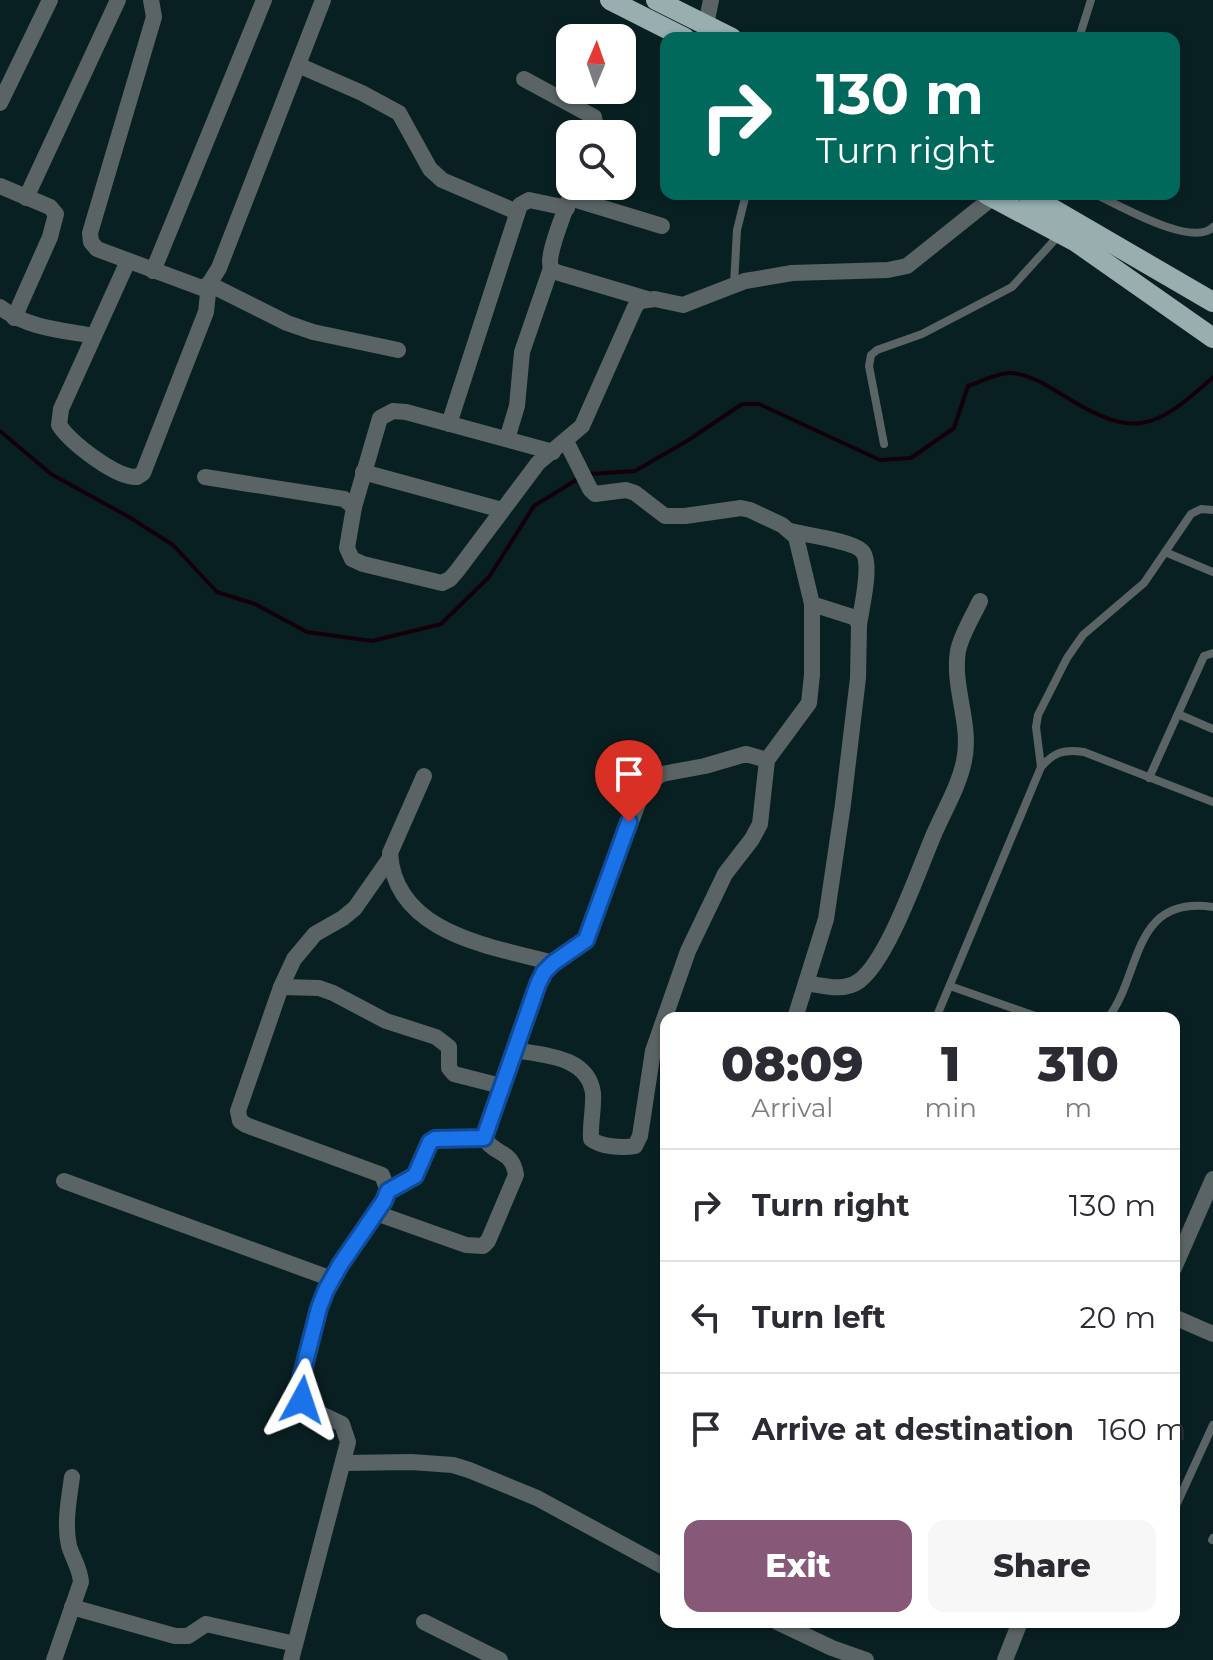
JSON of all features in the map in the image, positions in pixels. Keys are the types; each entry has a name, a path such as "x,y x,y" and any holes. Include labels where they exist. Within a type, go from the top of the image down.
{"main road":[{"path":"610,0 673,32"},
{"path":"656,0 720,32"},
{"path":"1001,200 1060,233 1212,338"},
{"path":"1037,200 1213,302"}],"street":[{"path":"0,103 50,0"},
{"path":"26,198 118,0"},
{"path":"151,0 154,17 90,233 91,242 97,249 193,286 202,288 209,284"},
{"path":"153,271 264,0"},
{"path":"128,261 61,409 59,425 66,436 121,475 137,477 143,473 206,312 209,284 219,268 323,0"},
{"path":"706,25 711,0"},
{"path":"298,65 399,113 430,169 442,180 517,212"},
{"path":"524,79 594,120"},
{"path":"0,186 50,207 56,214 50,237 14,318"},
{"path":"449,424 501,271 517,212 523,201 556,198"},
{"path":"507,439 517,406 522,352 570,200"},
{"path":"580,200 662,226"},
{"path":"551,268 647,299 683,305 733,285 792,273 888,270 907,266 986,200"},
{"path":"209,284 287,323 313,332 398,350"},
{"path":"553,452 406,412 386,413 380,418 374,432 354,507 347,548 352,559 419,579 442,583 450,579 538,463 553,452 582,426 635,307 647,299"},
{"path":"0,307 14,318 41,327 94,336"},
{"path":"566,441 595,494 626,490 665,516 741,508 790,531 849,545 864,552 867,560 859,625 858,678 843,804 826,919 797,1012"},
{"path":"363,472 502,510"},
{"path":"205,477 344,499 354,507"},
{"path":"667,1012 688,951 725,874 760,824 767,760 809,703 812,604 800,548 790,531"},
{"path":"806,983 833,988 859,981 871,969 887,942 961,775 967,731 959,675 959,650 980,601"},
{"path":"812,604 849,614 856,618 859,625"},
{"path":"484,1138 538,984 553,963 586,940 642,793 651,781 662,774 746,754 767,760"},
{"path":"424,776 391,847 390,858 406,900 454,935 553,963"},
{"path":"388,1191 382,1175 240,1121 238,1111 281,987 303,944 355,908 390,858"},
{"path":"281,987 319,988 386,1021 436,1037 449,1047 449,1068 454,1074 501,1086"},
{"path":"514,1050 568,1060 576,1065 593,1091 591,1139 596,1143 635,1146 658,1078 653,1051 660,1031"},
{"path":"72,1607 175,1636 188,1636 206,1624 293,1652 312,1571 345,1463 348,1442 347,1432 333,1419 308,1408 299,1392 319,1308 332,1279 388,1191 415,1176 427,1146 435,1139 484,1138"},
{"path":"376,1213 466,1245 483,1246 488,1241 516,1175 511,1159 484,1138"},
{"path":"1180,1254 1213,1179"},
{"path":"64,1181 332,1279"},
{"path":"1180,1320 1213,1334"},
{"path":"345,1463 411,1462 453,1465 469,1470 537,1498 660,1565"},
{"path":"54,1660 81,1582 81,1572 68,1543 67,1511 72,1477"},
{"path":"424,1622 500,1660"},
{"path":"790,1628 866,1660"},
{"path":"1005,1660 1018,1628"}],"lane":[{"path":"1081,32 1091,0"},
{"path":"733,285 737,230 744,200"},
{"path":"1108,200 1191,234 1205,234 1213,227"},
{"path":"884,444 869,366 871,355 922,334 1012,287 1060,233"},
{"path":"1041,767 1036,727 1038,715 1067,658 1090,628 1144,583 1191,514 1201,509 1213,510"},
{"path":"1165,552 1213,572"},
{"path":"1149,778 1204,656 1213,653"},
{"path":"1178,714 1213,729"},
{"path":"939,1012 1041,767 1050,756 1065,750 1084,752 1213,802"},
{"path":"1111,1012 1141,942 1162,916 1180,908 1213,907"},
{"path":"950,986 1024,1012"},
{"path":"1180,1497 1213,1425"}],"waterway":[{"path":"589,474 635,471 742,404 759,404 880,460 911,458 954,428 968,386 1000,374 1030,377 1086,408 1125,423 1142,423 1158,418 1213,377"},
{"path":"0,431 51,474 173,545 217,592 255,604 307,632 372,641 441,624 489,577 534,506 581,477"}],"route":[{"path":"302,1400 300,1382 319,1308 340,1265 388,1191 415,1176 430,1142 435,1139 484,1138 538,984 553,963 586,940 629,822"}]}
